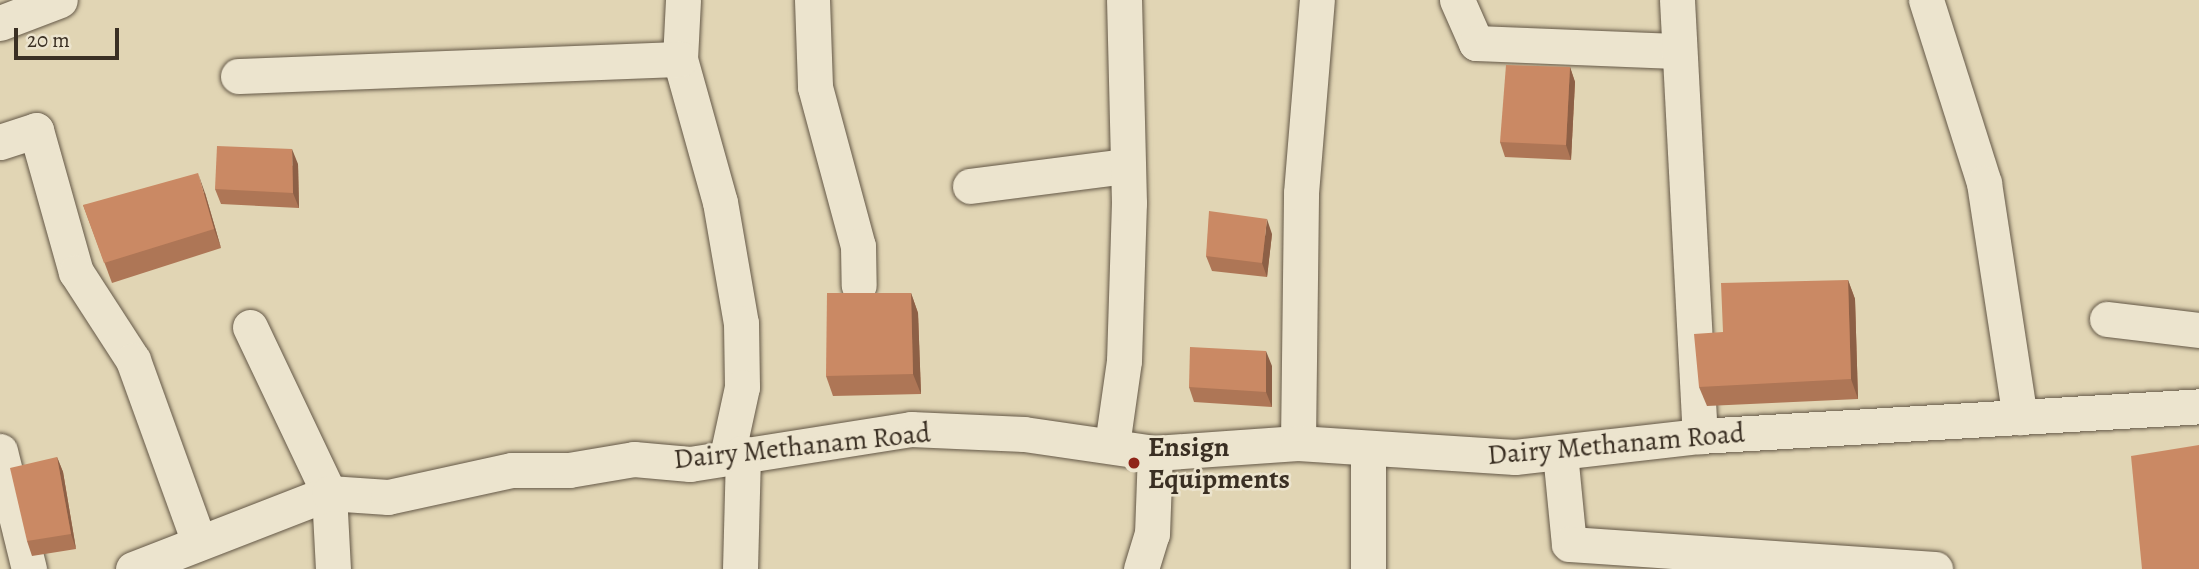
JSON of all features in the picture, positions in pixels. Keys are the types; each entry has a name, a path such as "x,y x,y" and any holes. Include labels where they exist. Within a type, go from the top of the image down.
{"street":[{"path":"0,23 60,0"},
{"path":"683,0 680,59 720,202 741,324 742,387 735,455 740,569"},
{"path":"812,0 815,87 858,246 859,285"},
{"path":"1112,445 1124,361 1127,166 1124,0"},
{"path":"1298,443 1301,193 1317,0"},
{"path":"1457,0 1476,43 1676,51"},
{"path":"1677,0 1676,51 1700,436"},
{"path":"1926,0 1984,183 2020,417"},
{"path":"237,76 680,59"},
{"path":"0,142 36,131 76,271 133,360 200,542"},
{"path":"970,186 1127,166"},
{"path":"2107,319 2199,330"},
{"path":"250,327 329,493 333,569"},
{"name":"Dairy Methanam Road","path":"133,569 329,493 388,497 512,470 569,470 634,459 690,464 911,429 1112,445 1155,453 1298,443 1515,457 1700,436 2199,406"},
{"path":"1368,449 1368,569"},
{"path":"0,451 29,569"},
{"path":"1141,569 1152,534 1155,453"},
{"path":"1560,453 1569,544 1935,569"}],"building":[{"path":"1506,65 1570,67 1566,145 1500,142"},
{"path":"217,146 292,149 293,193 215,189"},
{"path":"198,173 214,229 104,263 83,205"},
{"path":"1209,211 1267,219 1262,263 1206,256"},
{"path":"1848,280 1851,379 1699,387 1694,334 1723,332 1721,283"},
{"path":"827,293 911,293 913,374 826,376"},
{"path":"1190,347 1266,351 1266,392 1189,387"},
{"path":"2199,445 2199,569 2142,569 2131,456"},
{"path":"57,457 71,534 27,541 10,468"}],"place":[{"name":"Ensign Equipments","path":"1134,463"}]}
